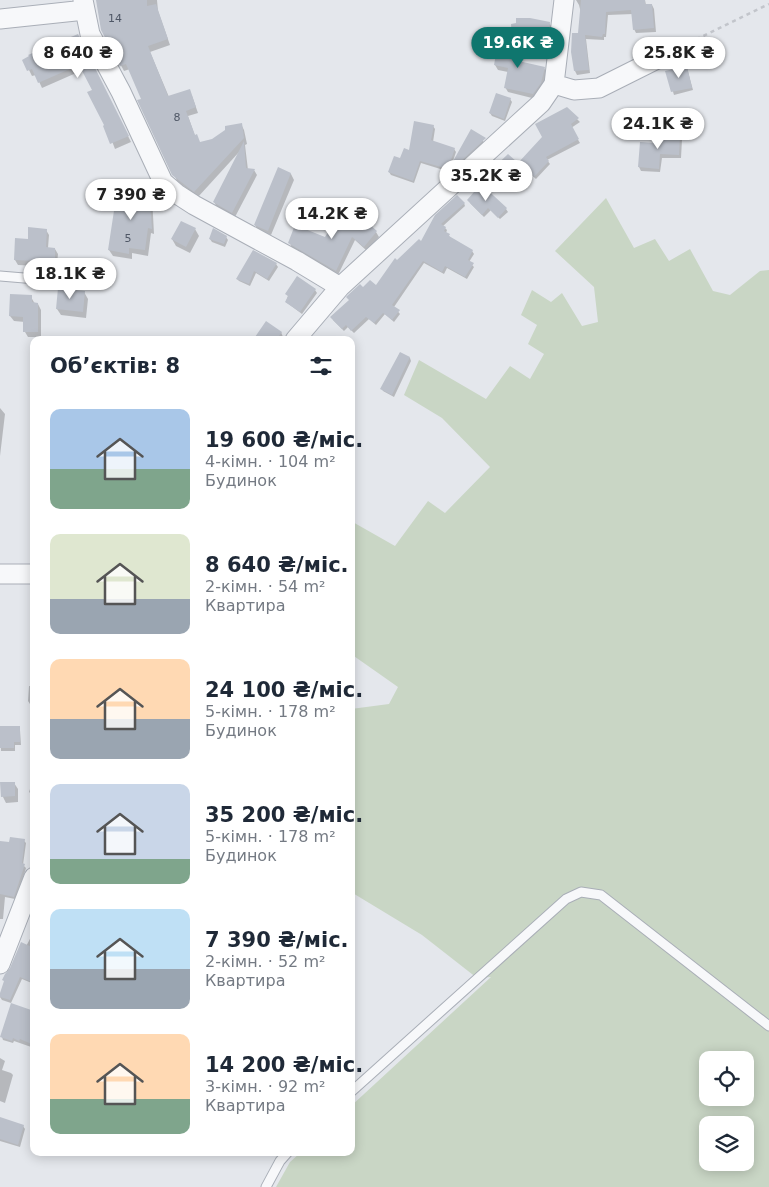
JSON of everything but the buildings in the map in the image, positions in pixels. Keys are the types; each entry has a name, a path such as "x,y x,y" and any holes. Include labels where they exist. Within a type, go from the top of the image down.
{"street":[{"path":"298,336 340,287 540,103 554,84 564,0"},
{"path":"0,19 84,5 90,34 121,92 163,182 176,194 194,205 297,261 340,287"},
{"path":"554,84 574,90 599,88 675,50"},
{"path":"0,574 30,574"},
{"path":"0,964 30,888"}],"lane":[{"path":"0,276 48,280"},
{"path":"355,1088 566,899 581,892 601,896 769,1026"},
{"path":"266,1187 284,1156"}],"path":[{"path":"675,50 769,4"}],"green space":[{"path":"606,198 634,248 655,239 669,261 690,249 713,291 730,295 760,271 769,270 769,1187 276,1187 290,1162 297,1156 355,1156 355,1102 491,977 477,978 422,935 355,894 355,708 389,704 398,687 355,657 355,523 395,546 428,501 445,513 490,467 442,418 404,395 419,360 486,399 510,366 530,379 544,354 528,344 537,325 521,315 532,290 551,302 562,293 582,326 598,322 594,287 555,251"}]}
